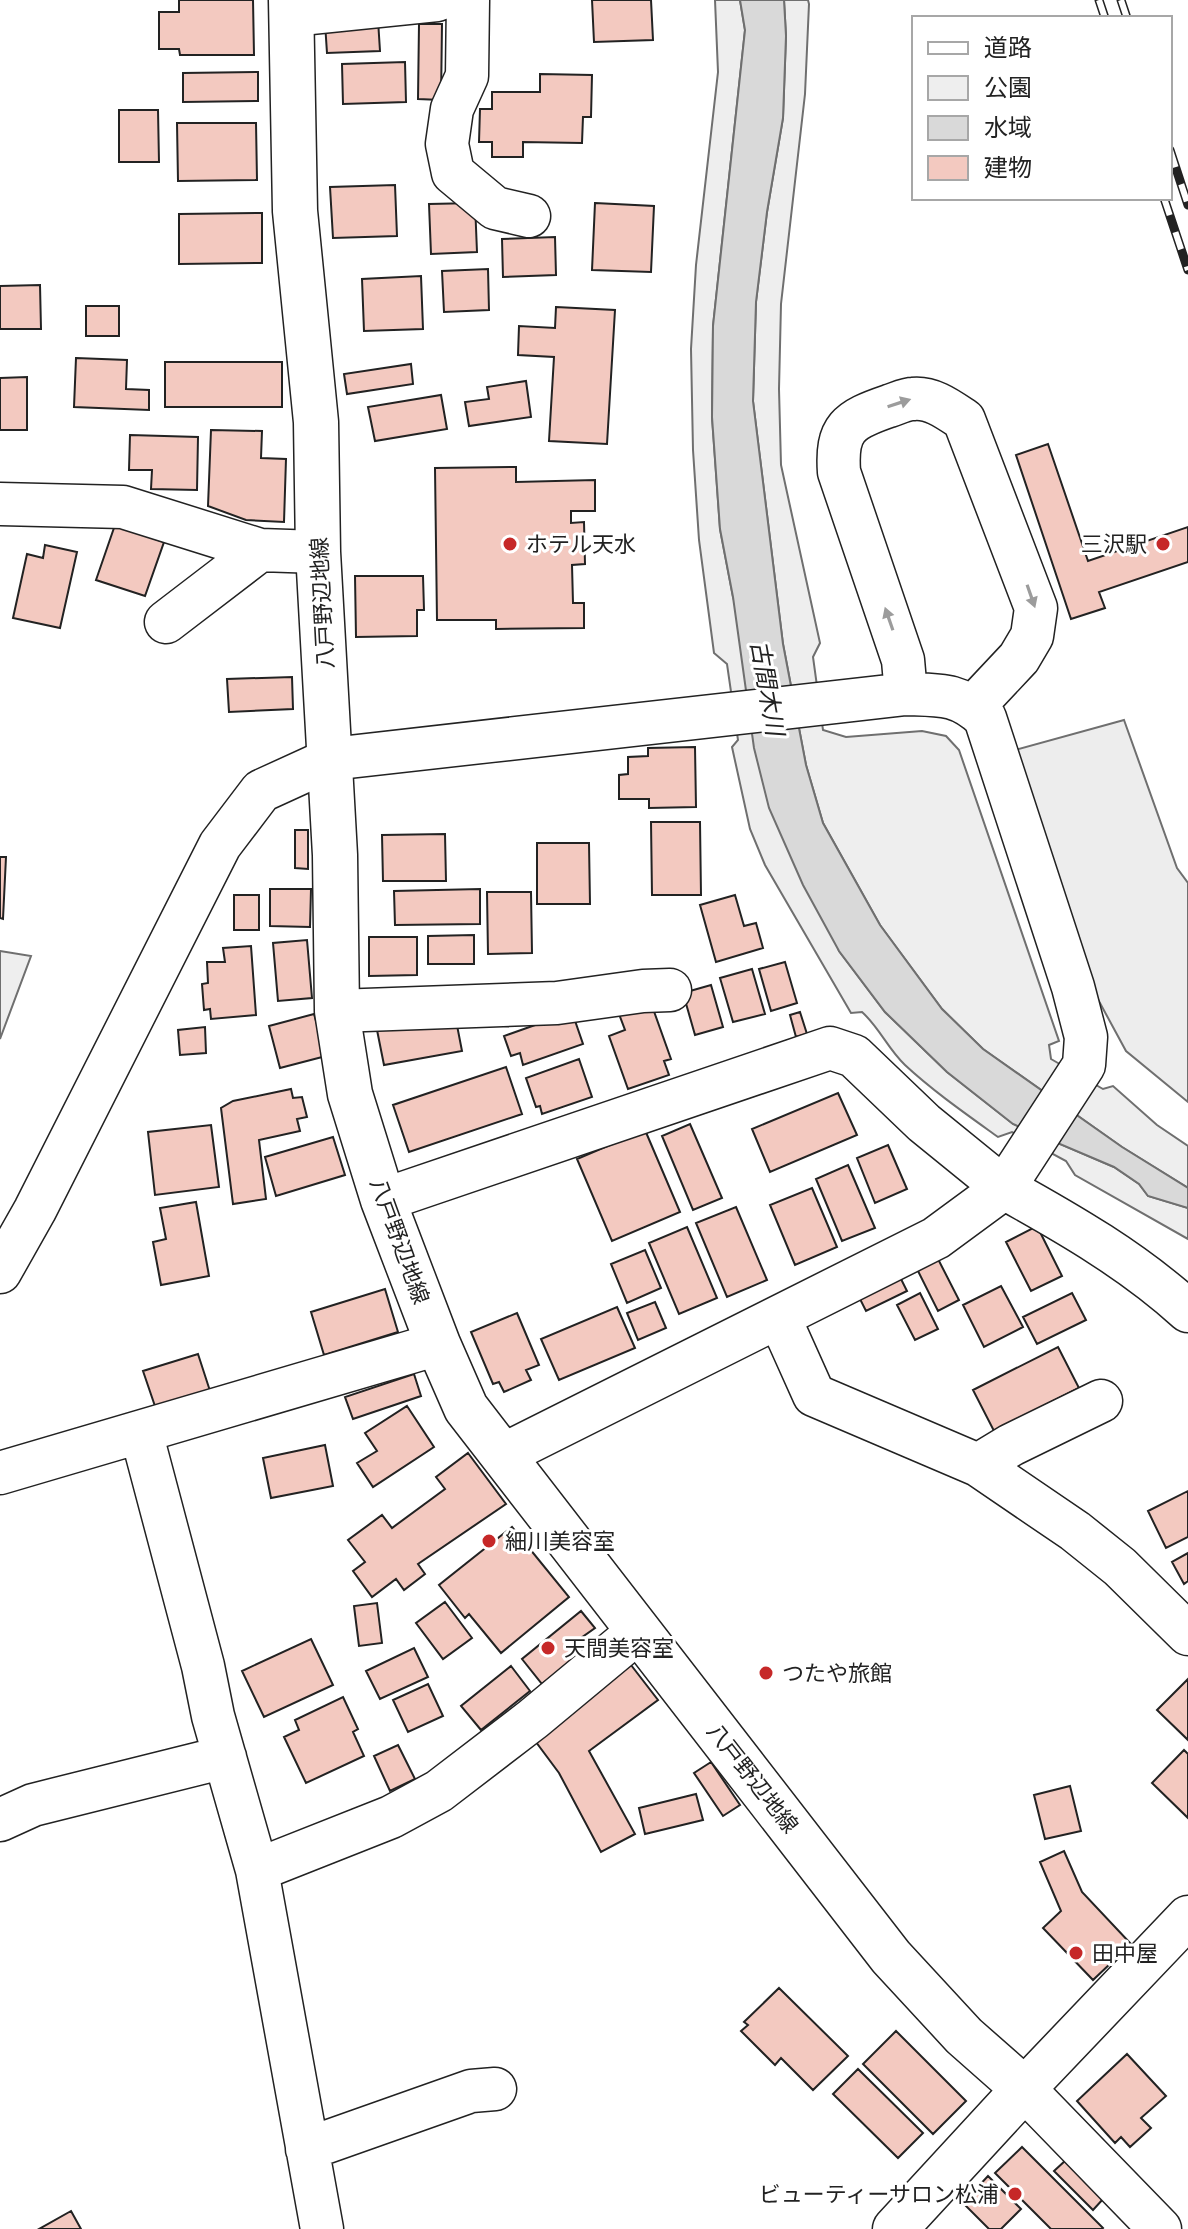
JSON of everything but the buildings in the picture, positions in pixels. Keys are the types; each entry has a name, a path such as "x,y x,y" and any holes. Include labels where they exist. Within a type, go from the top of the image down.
{"main road":[{"name":"八戸野辺地線","path":"291,8 295,211 316,422 318,552 331,759 337,1011 350,1094 383,1200 466,1408 891,1957 964,2036 1024,2089"},
{"path":"895,2229 1024,2089"}],"street":[{"path":"291,8 437,0"},
{"path":"468,0 467,76 452,109 447,144 453,173 495,208 529,216"},
{"path":"906,694 903,660 839,472 838,448 848,427 866,414 913,398 941,404 964,420 1036,608 1032,636 1019,658 973,707"},
{"path":"0,504 123,507 260,550 318,552"},
{"path":"166,622 260,550"},
{"path":"0,1272 35,1210 220,845 261,791 331,759 906,694 948,695 973,707 985,718 1073,987 1086,1037 1084,1065 1012,1178 936,1238 503,1455"},
{"path":"337,1011 557,1003 670,990"},
{"path":"383,1200 830,1048 854,1056 924,1123 1012,1178 1075,1227 1162,1287 1188,1311"},
{"path":"779,1317 814,1395 978,1465 1075,1531 1120,1567 1188,1634"},
{"path":"0,1473 438,1344"},
{"path":"978,1465 1011,1445 1101,1401"},
{"path":"141,1432 257,1870 322,2229"},
{"path":"257,1870 391,1817 439,1791 533,1719 639,1631"},
{"path":"0,1820 33,1805 225,1757"},
{"path":"1160,2229 1024,2089 1188,1917"},
{"path":"307,2149 471,2091 495,2089"}],"green space":[{"path":"715,0 740,0 745,30 713,326 712,417 720,529 733,597 839,951 885,1012 947,1072 1013,1124 1114,1167 1139,1184 1148,1196 1188,1208 1188,1239 1075,1175 1066,1161 1012,1132 998,1137 905,1065 862,1012 851,1013 765,865 750,829 732,747 738,740 727,664 714,653 699,540 693,450 691,349 696,265 718,72"},
{"path":"784,0 808,0 809,4 805,94 781,304 781,465 820,643 813,657 823,730 846,737 922,731 946,736 959,750 1059,1041 1049,1045 1051,1059 1103,1089 1113,1086 1157,1125 1188,1146 1188,1188 1122,1147 983,1049 942,1009 880,925 823,823 806,765 783,644 753,401 756,302 783,118"},
{"path":"0,951 31,956 0,1039"}],"shaded area":[{"path":"1124,720 1177,868 1188,883 1188,1102 1126,1051 1094,992 1015,750"}],"water":[{"name":"古間木川","path":"740,0 784,0 783,118 756,302 753,401 783,644 806,765 823,823 880,925 942,1009 983,1049 1122,1147 1188,1188 1188,1208 1148,1196 1139,1184 1114,1167 1013,1124 947,1072 885,1012 839,951 803,885 769,808 754,748 733,597 720,529 712,417 713,326 745,30"}],"railway":[{"path":"1099,0 1104,16"},
{"path":"1121,0 1126,16"},
{"path":"1172,156 1188,205"},
{"path":"1165,200 1188,270"}],"place":[{"name":"ホテル天水","path":"510,544"},
{"name":"三沢駅","path":"1163,544"},
{"name":"細川美容室","path":"489,1541"},
{"name":"天間美容室","path":"548,1648"},
{"name":"つたや旅館","path":"766,1673"},
{"name":"田中屋","path":"1076,1953"},
{"name":"ビューティーサロン松浦","path":"1015,2194"}]}
